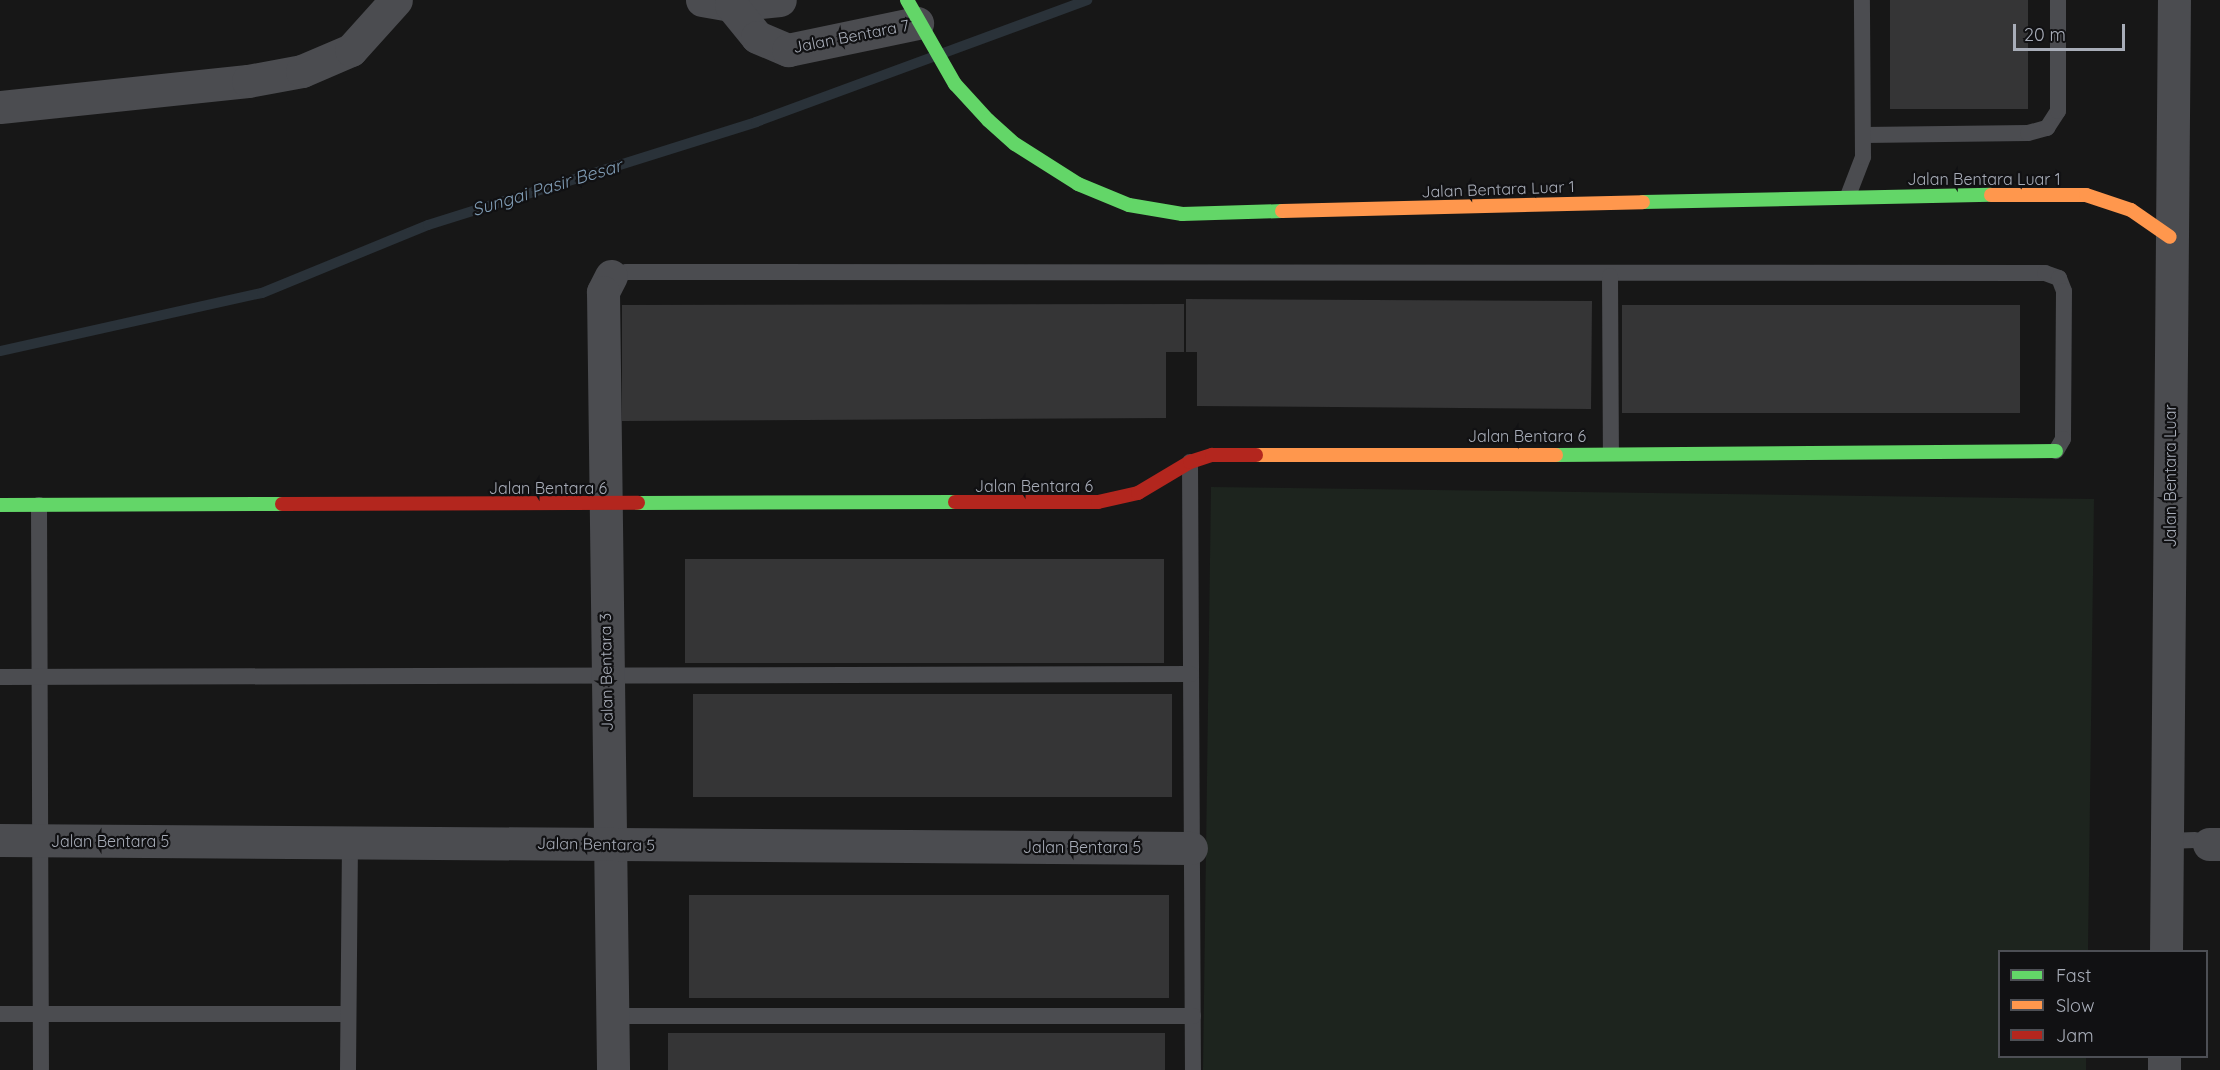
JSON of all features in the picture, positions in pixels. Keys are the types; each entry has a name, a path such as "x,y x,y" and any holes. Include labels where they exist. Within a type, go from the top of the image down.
{"street":[{"path":"0,107 302,71 351,50 396,0"},
{"name":"Jalan Bentara 7","path":"717,2 780,0"},
{"name":"Jalan Bentara Luar","path":"2166,950 2198,842 2170,237 2174,0"},
{"name":"Jalan Bentara 7","path":"717,2 758,38 788,50 918,21"},
{"name":"Jalan Bentara Luar 1","path":"918,21 955,84 1015,144 1078,184 1129,205 1182,214 1848,196 2086,195 2131,210 2170,237"},
{"name":"Jalan Bentara 3","path":"611,276 603,292 606,678 613,1070"},
{"name":"Jalan Bentara 6","path":"0,505 1098,502 1138,494 1190,462 1212,455 1241,453 2046,454 2056,451"},
{"name":"Jalan Bentara 5","path":"0,840 1191,848"}],"lane":[{"path":"1848,196 1863,157 1863,0"},
{"path":"1864,135 2028,133 2047,128 2058,111 2058,0"},
{"path":"611,276 651,272 1610,276 2045,273 2059,278 2064,291 2062,439 2056,451"},
{"path":"1610,276 1611,452"},
{"path":"1190,462 1193,1070"},
{"path":"39,505 41,1070"},
{"path":"0,677 606,678 1191,674"},
{"path":"348,1070 350,841"},
{"path":"0,1014 347,1014"},
{"path":"612,1016 1192,1016"}],"shaded area":[{"path":"1211,487 2094,499 2088,950 1998,950 1998,1058 2086,1058 2086,1070 1203,1070"}],"building":[{"path":"1890,0 2028,0 2028,109 1890,109"},
{"path":"1186,299 1592,301 1591,409 1197,406 1197,352 1186,352"},
{"path":"1184,304 1184,352 1166,352 1166,418 622,421 622,305"},
{"path":"1622,305 2020,305 2020,413 1622,413"},
{"path":"685,559 1164,559 1164,663 685,663"},
{"path":"693,694 1172,694 1172,797 693,797"},
{"path":"689,895 1169,895 1169,998 689,998"},
{"path":"668,1033 1165,1033 1165,1070 668,1070"}],"waterway":[{"name":"Sungai Pasir Besar","path":"0,351 262,293 428,225 756,122 1087,0"}],"traffic: fast":[{"path":"907,0 955,84 988,120 1015,144 1078,184 1129,205 1182,214 1282,211"},
{"path":"1643,202 1991,195"},
{"path":"1556,455 2056,451"},
{"path":"638,503 955,502"},
{"path":"0,505 282,504"}],"traffic: slow":[{"path":"1991,195 2086,195 2131,210 2170,237"},
{"path":"1282,211 1643,202"},
{"path":"1256,455 1556,455"}],"traffic: jam":[{"path":"955,502 1098,502 1138,493 1190,462 1212,455 1256,455"},
{"path":"282,504 638,503"}]}
